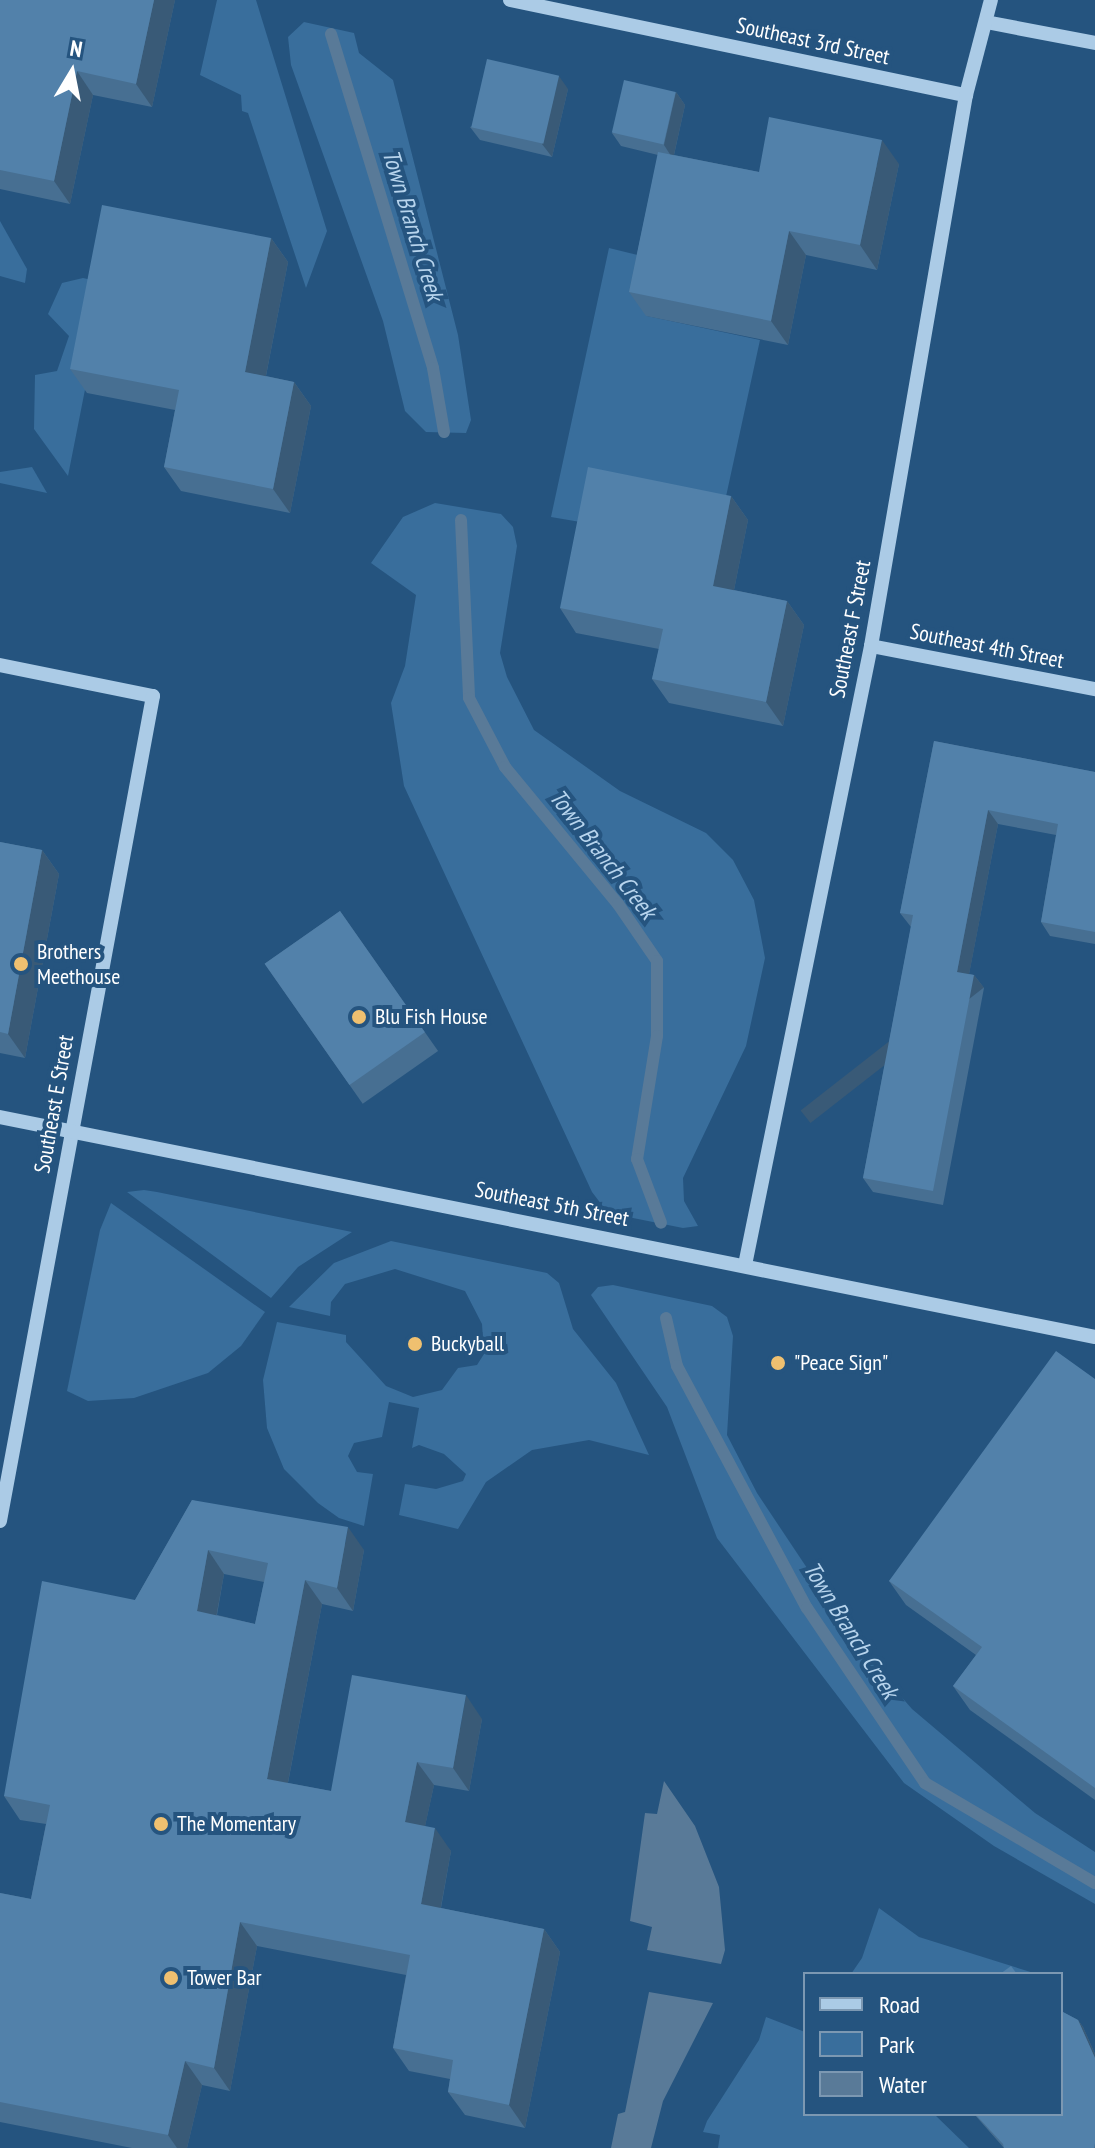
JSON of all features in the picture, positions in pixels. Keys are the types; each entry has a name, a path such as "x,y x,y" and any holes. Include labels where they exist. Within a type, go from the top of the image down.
{"street":[{"name":"Southeast 3rd Street","path":"510,0 966,95"},
{"name":"Southeast F Street","path":"745,1265 871,646 966,95 991,0"},
{"path":"986,22 1095,43"},
{"name":"Southeast 4th Street","path":"871,646 1095,689"},
{"name":"Southeast E Street","path":"0,665 153,696 70,1130 0,1521"},
{"name":"Southeast 5th Street","path":"0,1117 1095,1337"}],"green space":[{"path":"217,0 256,0 327,231 306,288 248,113 242,111 241,95 200,75"},
{"path":"304,22 354,33 359,53 393,80 458,335 471,420 466,433 426,432 405,411 383,321 291,65 288,37"},
{"path":"0,221 27,269 25,283 0,276"},
{"path":"609,248 658,260 647,316 760,340 722,515 598,525 551,517"},
{"path":"83,278 106,283 68,476 34,429 35,375 57,371 69,336 48,314 62,283"},
{"path":"32,467 47,493 0,483 0,472"},
{"path":"435,503 501,514 513,527 517,546 500,653 507,677 534,730 620,791 706,833 733,860 754,900 765,958 746,1046 683,1178 684,1201 698,1226 683,1228 608,1213 592,1192 404,786 391,703 405,666 416,595 371,563 403,517"},
{"path":"144,1190 352,1232 298,1267 271,1298 127,1192"},
{"path":"111,1203 265,1312 241,1346 208,1373 134,1398 88,1401 67,1391 100,1230"},
{"path":"391,1241 547,1273 559,1283 573,1329 616,1383 649,1455 589,1440 532,1450 486,1482 458,1529 399,1515 405,1484 436,1489 463,1481 466,1474 444,1454 419,1445 412,1448 419,1408 389,1402 382,1437 354,1443 348,1456 357,1472 373,1474 364,1526 339,1518 318,1503 284,1469 267,1428 263,1380 277,1322 346,1335 346,1342 386,1386 413,1397 442,1390 458,1368 477,1365 484,1354 482,1324 465,1291 395,1269 345,1284 331,1302 330,1316 289,1307 334,1263"},
{"path":"613,1285 712,1306 727,1317 733,1336 727,1435 757,1493 865,1655 912,1709 1035,1813 1095,1852 1095,1904 994,1846 904,1783 717,1538 667,1407 591,1295 598,1287"},
{"path":"879,1908 919,1937 1031,1972 852,1972 862,1958"},
{"path":"766,2017 803,2031 803,2116 936,2116 969,2148 718,2148 720,2135 703,2132 707,2121 759,2040"}],"water":[{"path":"664,1781 695,1826 719,1887 725,1950 721,1964 647,1950 652,1927 630,1921 645,1813 657,1814"},
{"path":"649,1992 713,2003 663,2101 651,2148 611,2148 618,2114 625,2112"}],"building":[{"path":"0,0 154,0 136,84 77,71 54,181 0,170"},
{"path":"487,59 559,76 543,144 471,127"},
{"path":"624,80 676,92 663,145 612,133"},
{"path":"769,117 882,140 860,245 789,231 771,321 629,292 658,152 759,172"},
{"path":"102,205 271,238 245,372 294,382 273,489 164,467 179,390 70,369"},
{"path":"588,467 731,496 713,586 787,601 766,702 652,679 663,629 560,608"},
{"path":"934,741 1095,772 1095,932 1041,922 1058,824 988,810 957,972 974,975 933,1191 863,1178 913,915 900,913"},
{"path":"0,842 42,850 8,1034 0,1032"},
{"name":"Blu Fish House","path":"340,911 425,1032 350,1085 265,964"},
{"path":"1056,1351 1095,1379 1095,1788 953,1686 982,1647 889,1581"},
{"name":"The Momentary","path":"192,1500 348,1527 337,1588 305,1580 267,1779 331,1791 352,1675 466,1695 453,1768 417,1762 405,1822 435,1828 421,1904 544,1929 509,2105 448,2092 453,2060 393,2048 410,1955 240,1922 214,2068 185,2061 168,2135 0,2102 0,1893 31,1899 50,1805 4,1796 42,1581 135,1600","holes":["208,1550 268,1563 255,1624 197,1611"]},
{"path":"1063,2012 1078,2020 1095,2058 1094,2148 1004,2148 977,2116 1063,2116"}],"waterway":[{"name":"Town Branch Creek","path":"331,34 433,368 444,432"},
{"name":"Town Branch Creek","path":"461,520 469,698 505,767 618,904 657,961 657,1036 637,1159 661,1223"},
{"name":"Town Branch Creek","path":"666,1318 677,1366 807,1608 925,1783 1095,1883"}],"place":[{"name":"Brothers Meethouse","path":"21,964"},
{"name":"Blu Fish House","path":"359,1017"},
{"name":"Buckyball","path":"415,1344"},
{"name":"\"Peace Sign\"","path":"778,1363"},
{"name":"The Momentary","path":"161,1824"},
{"name":"Tower Bar","path":"171,1978"}]}
